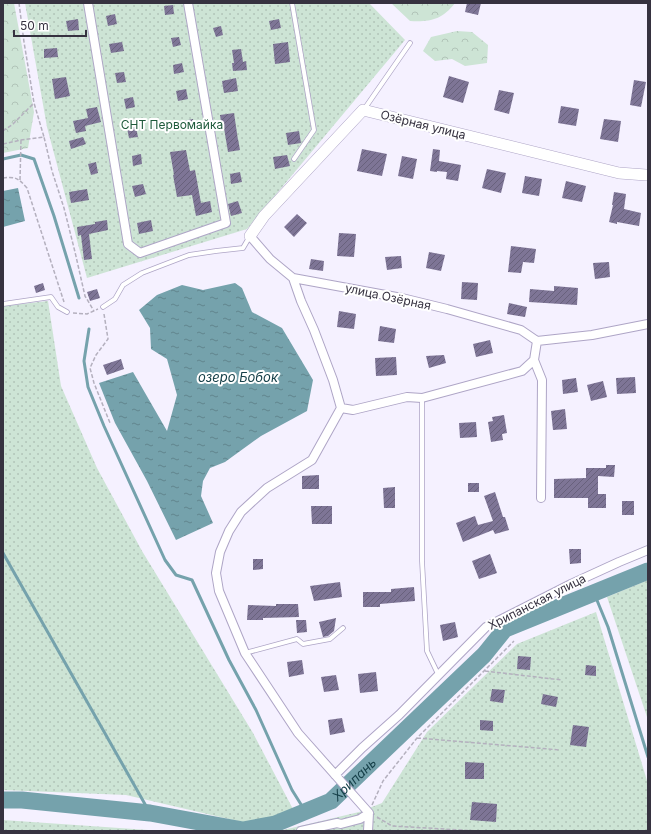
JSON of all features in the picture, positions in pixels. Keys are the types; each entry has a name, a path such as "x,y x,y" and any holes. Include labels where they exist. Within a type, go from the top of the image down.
{"street":[{"path":"88,3 128,244 140,253 226,223 188,3"},
{"name":"Озёрная улица","path":"250,236 264,216 363,110 619,174 648,174"},
{"name":"улица Озёрная","path":"250,236 270,259 293,278 402,298 447,309 522,330 537,341"},
{"path":"293,278 333,380 341,408 312,460 267,488 240,512 229,531 220,552 216,573 219,591 245,653 298,732 369,812 368,831"},
{"path":"540,498 542,380 534,360 537,341 592,335 648,324"},
{"path":"341,408 352,410 407,397 422,398 522,371 534,360"},
{"name":"Хрипанская улица","path":"335,775 398,715 486,627 571,584 648,550"},
{"path":"301,831 360,819 369,812"}],"lane":[{"path":"292,3 314,130 294,159"},
{"path":"363,110 410,44"},
{"path":"103,307 115,299 123,286 142,273 189,255 243,248 250,236"},
{"path":"3,304 51,297 58,307 68,312"},
{"path":"422,398 422,561 427,651 438,674"},
{"path":"245,653 297,639 303,644 330,639 343,628"}],"path":[{"path":"19,3 34,103 52,171 64,208 85,296 94,311"},
{"path":"3,131 13,124 34,103"},
{"path":"3,144 21,140 44,138"},
{"path":"20,180 21,140"},
{"path":"3,178 10,177 20,180 27,188 68,312 86,314 103,307 108,339 96,355 90,368 94,383 110,423"},
{"path":"478,831 392,826 369,812 383,781 417,738 514,641"},
{"path":"485,671 562,680"},
{"path":"417,738 560,750"}],"green space":[{"path":"3,3 14,3 34,112 28,148 3,153"},
{"name":"СНТ Первомайка","path":"25,3 369,3 405,40 247,229 87,278 47,127"},
{"path":"391,3 455,3 445,13 435,19 410,21"},
{"path":"457,31 472,32 488,45 487,63 465,66 452,59 435,61 423,51 431,37"},
{"path":"48,301 61,386 97,468 142,551 253,733 294,811 250,824 126,795 3,790 3,306"},
{"path":"648,580 648,720 607,597"},
{"path":"596,612 648,784 648,831 279,831 359,812 382,803 427,732 517,644"},
{"path":"3,820 163,831 3,831"}],"water":[{"path":"18,188 25,221 3,227 3,191"},
{"name":"озеро Бобок","path":"235,283 242,288 252,312 282,328 313,380 307,411 261,436 225,462 210,468 203,481 201,496 213,523 176,540 147,481 115,423 99,383 133,372 167,431 177,395 167,359 151,349 150,328 139,310 157,295 182,285 203,290"}],"building":[{"path":"467,3 481,3 478,15 465,12"},
{"path":"173,5 174,14 165,15 164,6"},
{"path":"115,14 117,24 108,26 106,16"},
{"path":"78,19 79,30 68,31 66,21"},
{"path":"279,19 281,28 271,30 269,21"},
{"path":"221,26 223,35 216,37 213,28"},
{"path":"179,37 181,45 173,47 171,38"},
{"path":"122,42 124,51 111,53 109,44"},
{"path":"288,42 290,62 275,64 273,44"},
{"path":"57,48 58,57 44,58 44,49"},
{"path":"241,49 243,62 246,61 247,70 233,71 232,63 234,63 232,50"},
{"path":"182,63 184,72 174,74 173,65"},
{"path":"124,72 126,82 117,83 115,73"},
{"path":"449,76 469,82 463,103 443,97"},
{"path":"66,77 70,96 55,99 52,79"},
{"path":"236,78 238,91 224,93 222,81"},
{"path":"634,80 646,82 641,107 630,105"},
{"path":"186,89 188,99 178,101 176,91"},
{"path":"499,90 514,93 509,114 494,110"},
{"path":"133,97 135,107 126,109 124,99"},
{"path":"561,106 579,109 576,126 558,123"},
{"path":"97,107 101,122 85,126 86,131 76,133 73,121 88,118 86,109"},
{"path":"234,113 240,150 228,152 220,115"},
{"path":"193,119 195,128 185,130 183,121"},
{"path":"604,119 621,121 618,142 600,139"},
{"path":"136,127 138,137 129,138 127,128"},
{"path":"299,131 301,143 288,145 286,133"},
{"path":"83,137 86,144 71,149 69,141"},
{"path":"362,149 387,154 382,176 357,171"},
{"path":"433,149 440,150 439,161 461,165 458,181 446,179 447,172 430,171"},
{"path":"186,150 190,171 195,170 201,203 210,201 212,212 196,216 192,195 177,197 170,152"},
{"path":"141,154 142,164 133,166 132,156"},
{"path":"287,155 290,166 275,169 273,157"},
{"path":"402,156 417,159 413,179 398,176"},
{"path":"96,162 98,173 91,175 88,164"},
{"path":"487,169 506,173 501,193 482,188"},
{"path":"240,172 242,182 231,184 230,174"},
{"path":"525,176 542,179 539,196 522,193"},
{"path":"566,181 586,186 582,202 562,198"},
{"path":"143,184 146,194 135,197 132,186"},
{"path":"87,189 89,200 71,203 69,192"},
{"path":"614,192 626,194 624,209 641,213 639,226 609,222"},
{"path":"238,201 242,213 231,216 228,204"},
{"path":"297,214 307,223 294,237 284,227"},
{"path":"107,220 108,230 89,234 92,259 84,260 81,235 78,236 77,227"},
{"path":"151,220 153,231 139,234 137,223"},
{"path":"339,233 356,234 354,257 337,256"},
{"path":"511,246 536,249 534,263 523,262 521,273 508,272"},
{"path":"429,252 445,255 441,271 426,268"},
{"path":"401,256 402,268 387,270 385,257"},
{"path":"311,259 324,261 323,271 309,269"},
{"path":"609,262 610,277 595,279 593,263"},
{"path":"462,282 478,283 477,300 461,299"},
{"path":"43,283 45,290 36,293 34,286"},
{"path":"554,286 578,288 577,305 529,302 530,289 554,291"},
{"path":"97,289 100,298 90,301 87,292"},
{"path":"509,303 527,307 525,317 507,314"},
{"path":"339,311 356,314 354,329 337,327"},
{"path":"380,326 396,329 394,343 378,341"},
{"path":"490,340 493,353 476,357 473,344"},
{"path":"444,355 446,363 429,368 426,356"},
{"path":"396,357 397,375 376,376 375,358"},
{"path":"121,359 124,369 107,375 103,365"},
{"path":"635,377 636,393 617,394 616,378"},
{"path":"576,378 578,392 563,394 562,380"},
{"path":"603,381 607,397 591,401 587,385"},
{"path":"565,409 567,429 553,430 551,411"},
{"path":"504,415 507,433 502,434 503,440 491,442 488,422 493,421 492,417"},
{"path":"476,422 477,437 460,438 459,423"},
{"path":"606,465 615,465 614,477 598,476 598,494 606,494 606,508 588,508 588,498 554,498 554,479 586,478 586,468 606,468"},
{"path":"319,475 319,489 302,489 302,476"},
{"path":"468,483 479,483 479,492 468,492"},
{"path":"395,487 395,508 384,508 383,488"},
{"path":"495,492 509,530 495,534 493,530 463,542 456,523 475,516 478,525 493,521 484,496"},
{"path":"622,501 634,501 634,515 622,515"},
{"path":"311,506 332,506 332,524 312,524"},
{"path":"569,549 581,549 581,563 570,564"},
{"path":"490,554 497,573 479,579 472,561"},
{"path":"253,559 263,559 263,569 253,570"},
{"path":"340,582 342,597 314,601 310,586"},
{"path":"414,587 415,601 380,604 380,607 363,607 363,592 391,592 391,589"},
{"path":"276,604 298,604 299,617 247,620 248,605 276,606"},
{"path":"336,618 334,631 328,636 323,637 319,622"},
{"path":"296,620 306,620 307,632 297,633"},
{"path":"455,622 458,637 443,641 440,625"},
{"path":"518,656 531,657 530,670 517,669"},
{"path":"302,660 304,674 289,677 287,662"},
{"path":"586,665 596,666 596,676 585,675"},
{"path":"376,672 378,691 360,693 358,674"},
{"path":"336,675 339,690 324,692 321,677"},
{"path":"492,689 505,690 503,703 490,701"},
{"path":"543,694 558,697 556,707 541,704"},
{"path":"342,718 345,732 330,735 328,720"},
{"path":"480,720 493,721 493,731 480,730"},
{"path":"573,725 589,727 586,747 570,745"},
{"path":"465,762 484,763 484,779 465,779"},
{"path":"472,802 497,804 496,822 470,820"}],"waterway":[{"path":"3,159 21,155 34,159 54,216 79,298"},
{"path":"89,329 84,361 88,387 104,426 165,560 176,575 192,580 229,660 256,710 304,813"},
{"path":"3,553 150,813"},
{"name":"Хрипань","path":"3,800 22,800 150,813 243,830 275,824 331,801 484,655 505,629 648,571"},
{"path":"594,593 608,627 648,757"}]}
